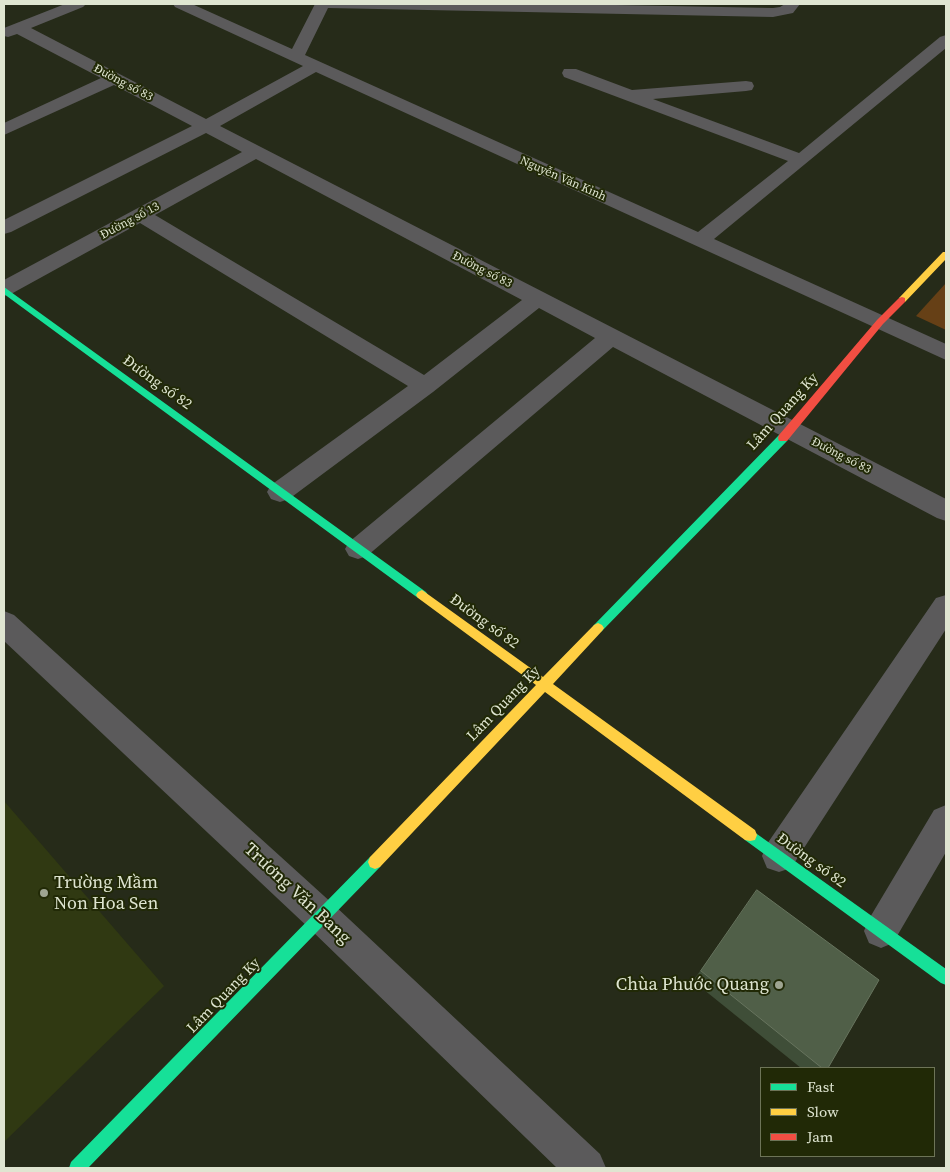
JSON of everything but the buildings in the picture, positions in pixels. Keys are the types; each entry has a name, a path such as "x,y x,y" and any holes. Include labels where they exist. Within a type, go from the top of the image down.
{"street":[{"path":"11,31 78,4"},
{"name":"Nguyễn Văn Kỉnh","path":"180,4 946,353"},
{"path":"296,56 322,4"},
{"path":"331,4 764,12 782,12 790,9 794,4"},
{"name":"Đường số 83","path":"11,31 114,78 946,511"},
{"path":"699,241 801,160 938,57 946,40"},
{"path":"4,228 206,126 315,66"},
{"path":"570,73 801,160"},
{"path":"4,130 114,78"},
{"path":"628,96 746,86"},
{"name":"Đường số 13","path":"4,290 256,152"},
{"path":"141,215 425,386"},
{"name":"Lâm Quang Ky","path":"77,1168 322,917 790,430 880,322 946,254"},
{"name":"Đường số 82","path":"4,290 946,978"},
{"path":"280,492 425,386 538,299"},
{"path":"358,548 611,337"},
{"path":"779,856 946,606"},
{"name":"Trương Văn Bang","path":"4,623 322,917 586,1168"},
{"path":"881,931 946,821"}],"shaded area":[{"path":"946,283 946,330 916,316"},
{"name":"Trường Mầm Non Hoa Sen","path":"4,801 164,986 4,1142"}],"traffic: fast":[{"path":"4,290 422,595"},
{"path":"598,628 783,438"},
{"path":"750,835 946,978"},
{"path":"77,1168 375,862"}],"traffic: slow":[{"path":"902,300 946,254"},
{"path":"422,595 750,835"},
{"path":"375,862 598,628"}],"traffic: jam":[{"path":"783,438 880,322 902,300"}],"place":[{"name":"Trường Mầm Non Hoa Sen","path":"44,893"},
{"name":"Chùa Phước Quang","path":"779,985"}]}
